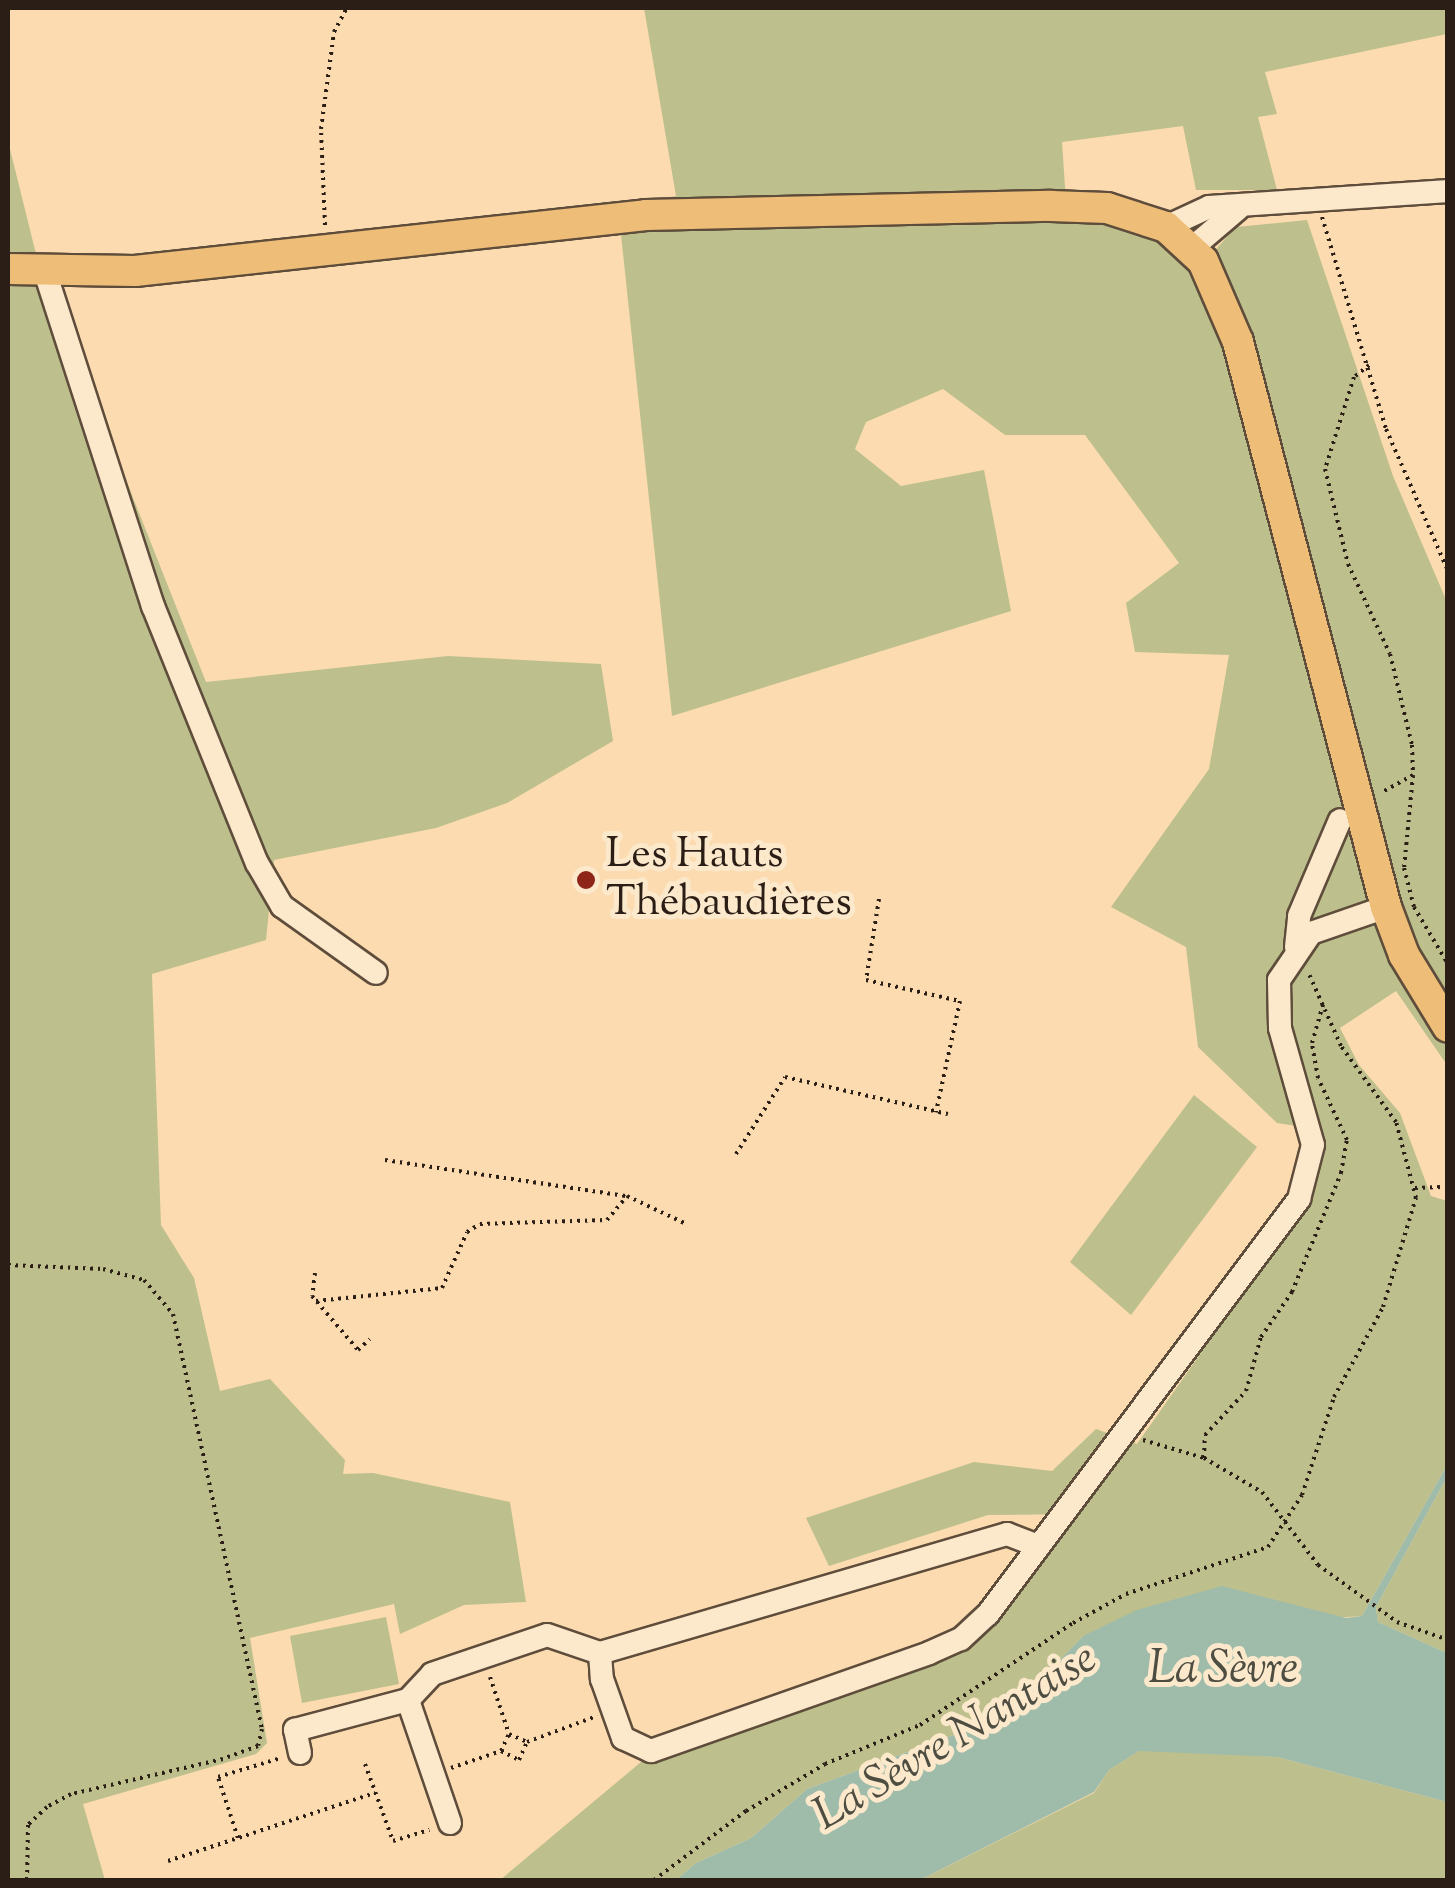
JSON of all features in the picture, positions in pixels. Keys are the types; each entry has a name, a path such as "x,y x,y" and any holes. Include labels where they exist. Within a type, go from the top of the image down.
{"main road":[{"path":"8,269 46,275 646,215 1051,206 1107,208 1166,227 1192,248 1238,342 1349,811 1404,955 1448,1028"}],"street":[{"path":"1166,227 1208,206 1238,208 1448,191"},
{"path":"1192,248 1238,208"},
{"path":"46,275 153,606 257,862 282,906 376,972"},
{"path":"600,1653 623,1738 651,1751 961,1638 988,1614 1299,1198 1314,1160 1277,1003 1279,980 1296,947 1299,916 1349,811"},
{"path":"1296,947 1327,925 1386,907"},
{"path":"300,1753 295,1730 408,1700 432,1674 547,1635 600,1653 1006,1534 1039,1546"},
{"path":"408,1700 450,1823"}],"path":[{"path":"326,250 321,128 334,32 347,8"},
{"path":"1317,203 1386,429 1448,571"},
{"path":"1369,365 1354,378 1325,468 1348,564 1394,668 1413,775 1404,868 1414,907 1448,964"},
{"path":"1349,811 1413,775"},
{"path":"879,898 866,980 960,1000 936,1112"},
{"path":"654,1880 746,1812 825,1764 920,1725 1126,1594 1268,1547 1286,1521 1302,1495 1334,1397 1405,1251 1415,1188 1396,1122 1341,1046 1296,947"},
{"path":"736,1154 785,1077 948,1114"},
{"path":"386,1160 627,1196 684,1223"},
{"path":"1415,1188 1448,1188"},
{"path":"316,1301 364,1292 425,1294 447,1283 466,1232 480,1224 607,1220 627,1196"},
{"path":"8,1265 103,1268 144,1280 173,1314 262,1729 258,1746 223,1759 70,1794 47,1808 28,1825 27,1880"},
{"path":"315,1273 316,1301 358,1350 370,1339"},
{"path":"1125,1432 1204,1458 1262,1492 1318,1565 1378,1609 1448,1640"},
{"path":"483,1657 509,1734 501,1752"},
{"path":"509,1734 526,1742 602,1714 599,1701 609,1697"},
{"path":"434,1774 501,1752 518,1760 526,1742"},
{"path":"238,1838 218,1777 300,1753"},
{"path":"364,1764 393,1841 450,1823"},
{"path":"168,1861 375,1792"}],"green space":[{"path":"644,8 1447,8 1447,34 1265,72 1277,114 1258,117 1277,190 1196,190 1183,126 1062,142 1067,217 1146,226 1197,270 1236,227 1307,220 1393,476 1447,602 1447,1065 1396,991 1340,1028 1359,1065 1400,1113 1431,1196 1447,1201 1447,1465 1362,1616 1083,1636 1031,1690 981,1725 807,1789 751,1838 696,1863 676,1880 500,1880 641,1762 970,1643 1074,1514 988,1515 829,1566 806,1518 974,1462 1052,1471 1096,1429 1137,1444 1307,1202 1323,1130 1277,1123 1198,1047 1186,947 1111,907 1209,769 1229,655 1135,652 1126,603 1179,563 1085,435 1005,435 943,389 866,422 855,449 901,486 984,470 1011,611 672,716 618,206 676,196"},
{"path":"8,141 35,250 206,682 448,656 601,664 613,741 507,803 436,828 274,860 266,940 152,974 161,1225 194,1278 220,1391 270,1379 345,1460 343,1474 373,1473 510,1502 526,1602 464,1605 400,1634 394,1604 250,1638 267,1743 256,1754 83,1804 105,1880 8,1880"},
{"path":"1194,1095 1257,1147 1131,1315 1070,1262"},
{"path":"1447,1477 1447,1653 1378,1622 1376,1607"},
{"path":"386,1617 399,1684 302,1703 290,1636"},
{"path":"1139,1751 1277,1757 1447,1802 1447,1880 920,1880 1094,1793 1109,1770"}],"water":[{"name":"La Sèvre","path":"1447,1465 1447,1477 1376,1607 1378,1622 1447,1653 1447,1802 1277,1757 1139,1751 1109,1770 1094,1792 920,1880 676,1880 696,1863 751,1838 807,1789 981,1725 1031,1690 1083,1636 1137,1610 1222,1586 1346,1618 1362,1616"}],"place":[{"name":"Les Hauts Thébaudières","path":"586,880"}],"water label":[{"name":"La Sèvre Nantaise","path":"956,1739"}]}
